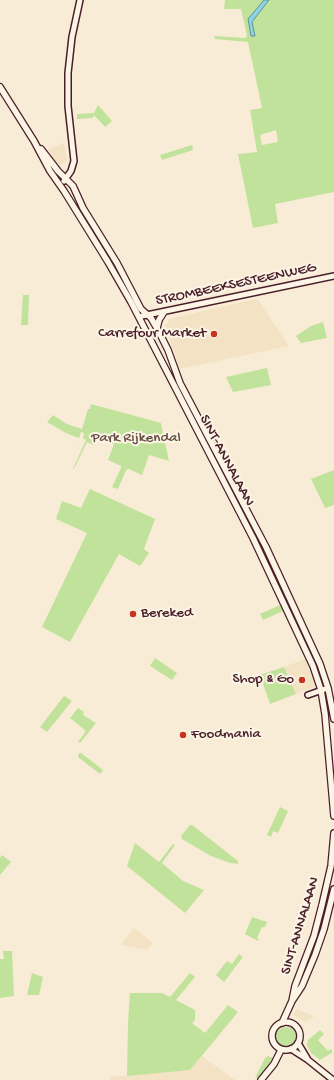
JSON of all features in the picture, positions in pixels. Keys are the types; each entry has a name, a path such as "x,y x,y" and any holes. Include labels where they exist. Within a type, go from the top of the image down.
{"main road":[{"name":"SINT-ANNALAAN","path":"0,87 34,141 50,171 108,262 132,304 142,327 262,557 313,666 323,690 334,816"},
{"name":"SINT-ANNALAAN","path":"34,141 65,180 76,190 84,208 117,263 145,316 151,318 158,330 168,350 180,383 261,538 320,664 328,688 334,719"},
{"path":"158,330 158,321 164,312"},
{"name":"SINT-ANNALAAN","path":"282,1023 292,1001 297,981 314,936 321,912 330,872 334,834"},
{"name":"SINT-ANNALAAN","path":"292,1001 302,986 315,955 324,929 334,889"},
{"path":"287,1013 292,1024 300,1035 298,1043 291,1050 280,1050 275,1046 272,1037 273,1029 282,1023 292,1024"},
{"path":"261,1080 274,1064 280,1050"}],"street":[{"path":"65,180 71,171 74,161 69,114 68,73 72,37 80,0"},
{"name":"STROMBEEKSESTEENWEG","path":"145,316 334,276"},
{"path":"308,695 323,690"},
{"path":"298,1043 308,1060"},
{"path":"291,1050 308,1060 333,1080"}],"shaded area":[{"path":"64,143 67,162 58,165 48,149"},
{"path":"256,299 289,346 179,369 165,324 169,322 168,319"},
{"path":"305,659 315,685 314,687 296,694 284,667"},
{"path":"134,928 153,943 147,950 121,945"},
{"path":"297,1009 315,1016 305,1022 293,1015"},
{"path":"202,1056 235,1080 111,1080 110,1077 190,1070"}],"green space":[{"path":"225,0 334,0 334,192 275,204 278,223 253,228 238,154 257,152 250,110 262,108 248,42 215,39 214,36 245,38 247,36 241,9 224,9","holes":["276,130 278,142 262,145 260,135"]},
{"path":"98,105 112,121 105,127 94,115 93,118 77,119 77,114 94,113"},
{"path":"192,145 193,150 162,160 160,155"},
{"path":"23,295 29,295 28,325 21,325"},
{"path":"323,322 327,338 301,343 296,336 311,326"},
{"path":"267,368 271,385 233,392 226,377"},
{"name":"Park Rijkendal","path":"91,404 161,423 169,461 149,455 142,475 129,469 126,470 118,489 112,487 121,466 108,460 114,444 96,439 93,445 87,442 73,469 86,440 83,438 84,433 81,432 70,467 79,438 66,433 47,422 53,415 67,424 82,429"},
{"path":"334,470 334,505 325,508 311,479"},
{"path":"90,489 155,519 144,549 149,553 140,566 119,554 70,642 42,627 87,533 56,519 62,501 81,508"},
{"path":"280,605 283,611 263,620 260,614"},
{"path":"155,658 177,673 172,680 150,666"},
{"path":"284,667 296,694 270,704 260,675"},
{"path":"64,696 72,701 47,732 40,727"},
{"path":"78,708 84,712 83,715 96,723 80,743 78,742 86,731 70,718"},
{"path":"79,753 103,770 100,774 78,757"},
{"path":"280,807 288,811 278,833 273,831 271,837 267,835"},
{"path":"190,825 238,861 238,864 230,863 211,856 182,839 181,836"},
{"path":"135,843 159,862 173,844 175,845 162,863 183,881 204,890 185,913 127,866"},
{"path":"2,855 11,862 0,875 0,858"},
{"path":"252,917 267,922 265,927 262,927 257,938 259,939 258,941 245,934"},
{"path":"3,951 12,951 14,996 0,998 0,959 4,959"},
{"path":"239,954 243,957 224,982 216,975 227,961 232,964"},
{"path":"32,973 43,977 39,995 27,995"},
{"path":"190,973 195,977 176,1000 195,1010 195,1020 192,1023 205,1033 228,1005 238,1012 190,1070 127,1076 130,993 162,993 170,997"},
{"path":"286,1027 293,1030 296,1037 293,1044 286,1047 279,1044 276,1037 279,1030"},
{"path":"320,1030 324,1034 318,1040 328,1051 331,1049 333,1052 320,1060 311,1053 307,1045 308,1040"},
{"path":"268,1056 273,1058 263,1073 259,1077 255,1078 265,1058"}],"water":[{"path":"264,0 269,0 252,22 255,36 251,36 248,19"}],"place":[{"name":"Carrefour Market","path":"214,334"},
{"name":"Bereked","path":"133,614"},
{"name":"Shop & Go","path":"302,680"},
{"name":"Foodmania","path":"183,735"}]}
